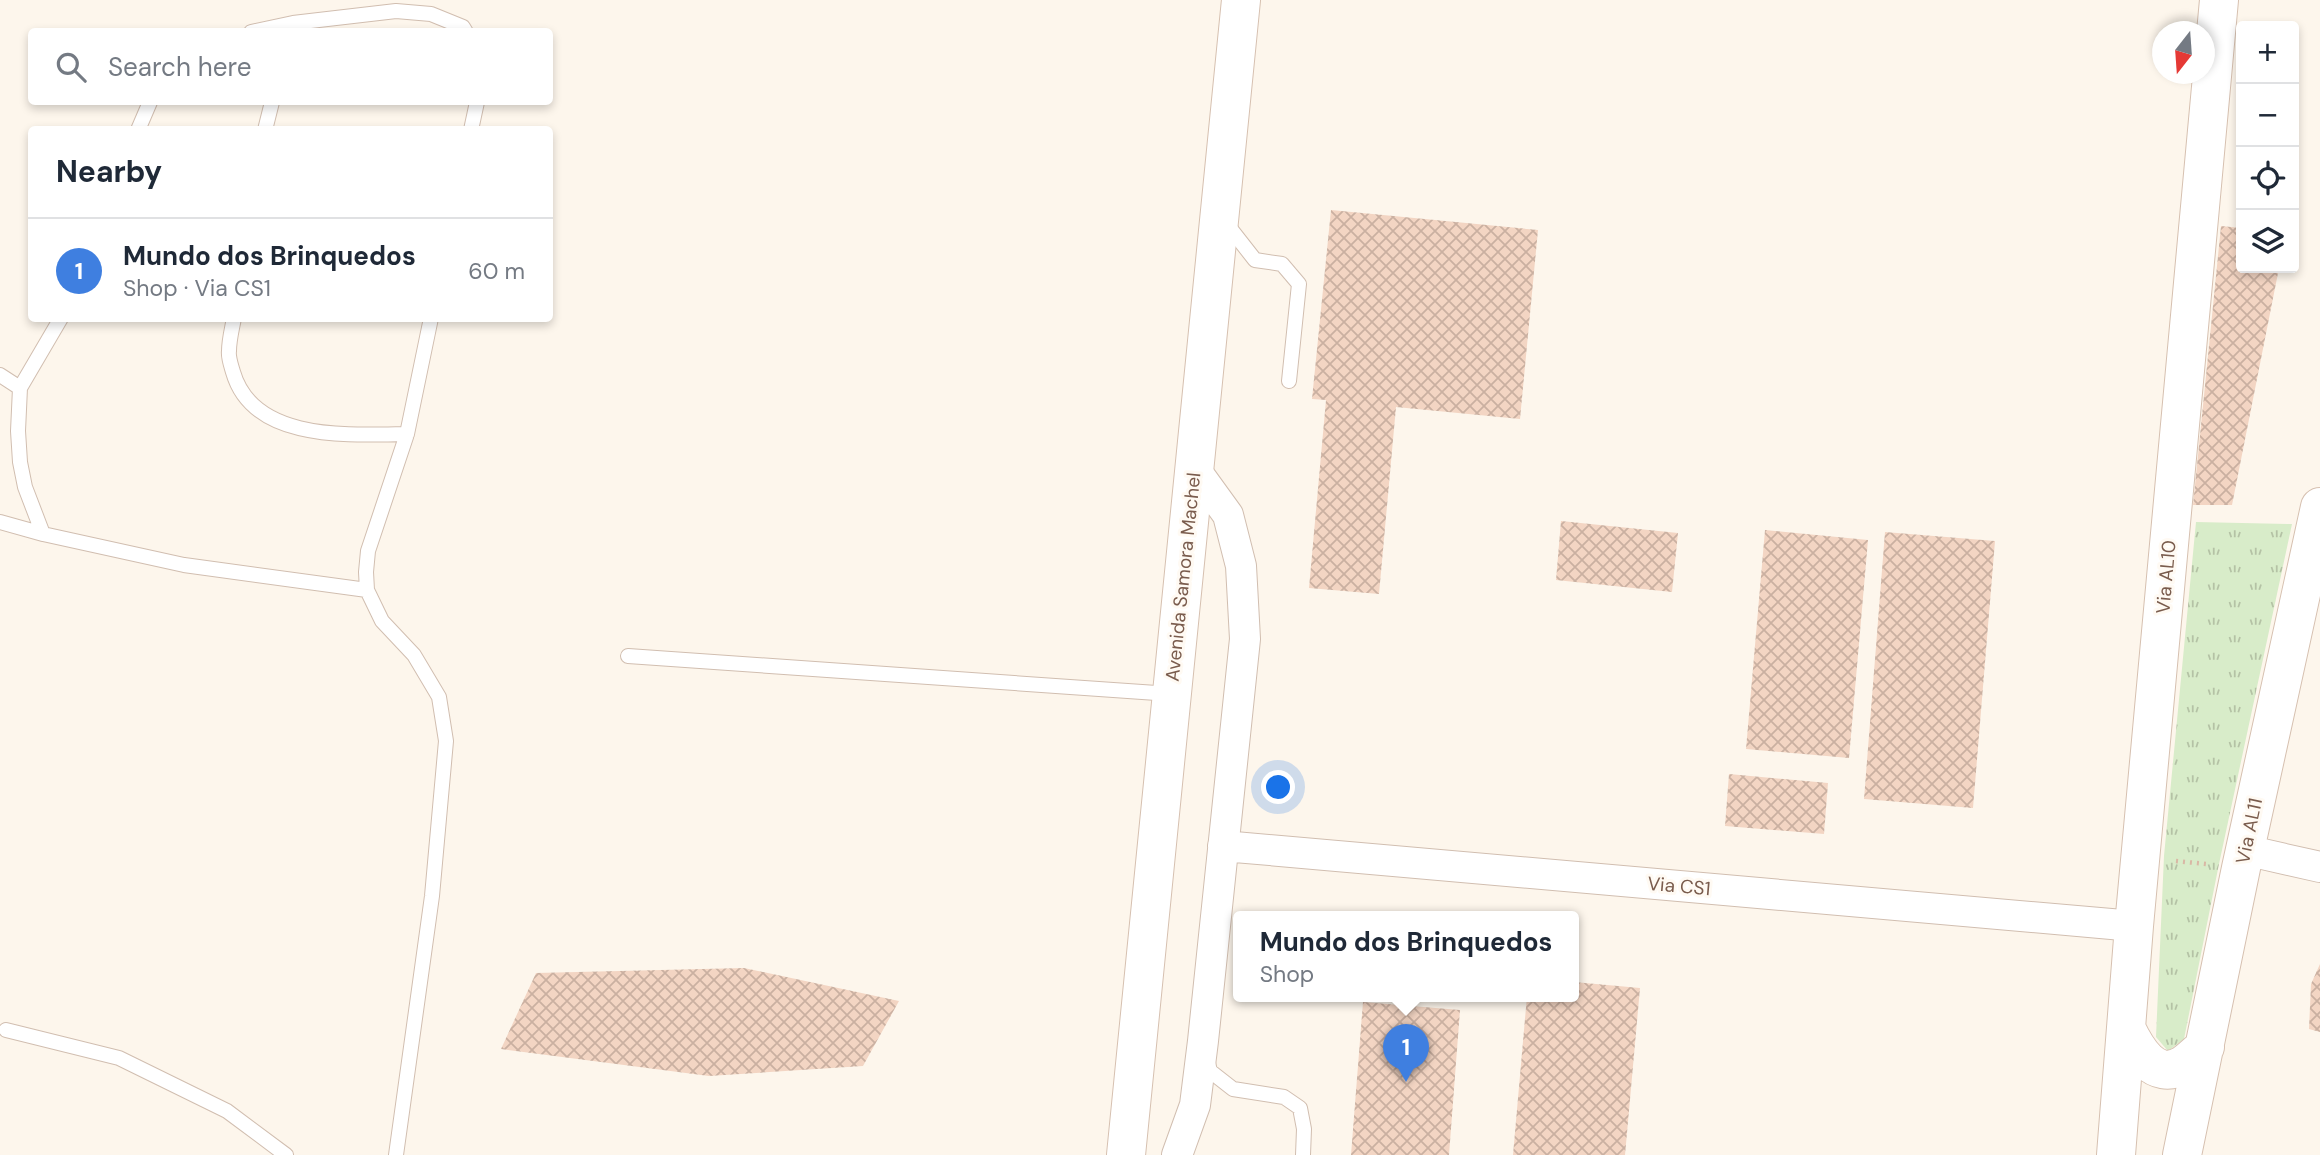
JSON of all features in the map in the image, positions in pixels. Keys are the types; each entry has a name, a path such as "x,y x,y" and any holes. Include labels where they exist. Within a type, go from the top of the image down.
{"street":[{"name":"Avenida Samora Machel","path":"1126,1155 1241,0"},
{"name":"Via AL10","path":"2116,1155 2134,926 2219,0"},
{"path":"1177,1155 1195,1105 1245,639 1241,566 1228,514 1194,468"},
{"name":"Via AL11","path":"2182,1155 2320,507"},
{"name":"Via CS1","path":"1223,846 2134,926"},
{"path":"2243,859 2320,867"},
{"path":"2126,1028 2139,1055 2151,1065 2164,1068 2175,1068 2184,1064 2205,1046"}],"lane":[{"path":"292,27 396,11 431,14 464,28"},
{"path":"140,126 149,105"},
{"path":"266,126 271,105"},
{"path":"472,126 476,105"},
{"path":"1219,214 1255,260 1282,264 1299,284 1289,381"},
{"path":"43,534 25,486 20,462 20,388 59,322"},
{"path":"233,322 228,353 237,385 253,406 276,421 332,435 407,434"},
{"path":"396,1155 432,896 446,741 439,697 415,655 382,621 368,590 368,551 407,434 430,322"},
{"path":"0,375 20,388"},
{"path":"0,522 184,565 368,590"},
{"path":"628,656 1171,694"},
{"path":"6,1030 119,1058 227,1111 286,1155"},
{"path":"1203,1041 1210,1071 1233,1089 1284,1097 1300,1108 1304,1129 1303,1155"}],"path":[{"path":"2141,857 2243,859"}],"green space":[{"path":"2196,522 2292,524 2184,1039 2168,1051 2156,1037 2164,856"}],"building":[{"path":"1331,210 1538,230 1520,419 1396,407 1379,594 1309,588 1326,400 1312,399"},
{"path":"2221,226 2236,228 2236,273 2278,273 2232,505 2193,505"},
{"path":"1561,521 1678,533 1672,592 1556,580"},
{"path":"1765,530 1868,540 1849,758 1746,749"},
{"path":"1885,532 1995,541 1973,808 1864,799"},
{"path":"1729,774 1828,783 1824,834 1725,826"},
{"path":"2320,964 2320,1032 2309,1029 2311,984"},
{"path":"744,968 899,1001 863,1066 709,1076 501,1049 536,973"},
{"path":"1579,982 1640,988 1625,1155 1513,1155 1526,1002 1579,1002"},
{"path":"1363,1002 1460,1010 1449,1155 1351,1155"}],"place":[{"name":"Mundo dos Brinquedos","path":"1406,1082"}]}
